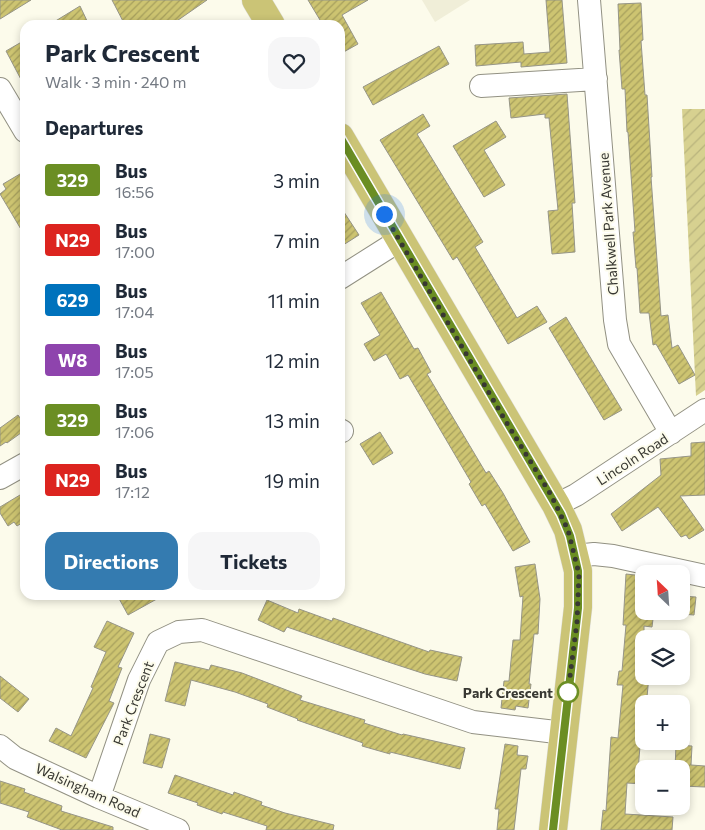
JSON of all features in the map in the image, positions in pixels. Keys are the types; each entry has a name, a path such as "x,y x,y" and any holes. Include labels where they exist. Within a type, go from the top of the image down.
{"main road":[{"path":"256,0 268,20"},
{"path":"345,147 556,505 568,530 579,574 578,608 553,830"}],"street":[{"name":"Chalkwell Park Avenue","path":"589,0 615,320 619,344 671,433"},
{"path":"481,86 596,79"},
{"path":"0,89 20,123"},
{"path":"345,275 389,247 401,243"},
{"name":"Lincoln Road","path":"556,505 576,495 705,410"},
{"path":"0,478 20,467"},
{"path":"575,556 594,554 613,556 705,576"},
{"name":"Park Crescent","path":"99,797 139,680 158,642 179,632 202,630 473,722 564,733"},
{"name":"Walsingham Road","path":"0,746 15,758 99,797 178,830"}],"shaded area":[{"path":"422,0 470,0 435,22"},
{"path":"682,109 705,109 705,390 696,396"}],"building":[{"path":"0,0 31,0 0,19"},
{"path":"112,0 207,0 178,20 122,20"},
{"path":"308,0 368,0 342,15 345,20 320,20"},
{"path":"546,0 562,0 567,63 521,67 521,62 476,66 475,45 523,42 524,54 550,52"},
{"path":"641,3 643,40 641,41 645,95 647,95 661,316 668,315 672,348 678,345 695,375 679,384 656,344 653,345 649,313 640,313 633,232 635,232 625,89 622,89 619,50 618,4"},
{"path":"80,6 87,20 57,20"},
{"path":"345,20 358,44 345,51"},
{"path":"20,43 20,78 6,51"},
{"path":"439,46 449,64 373,105 363,87"},
{"path":"567,94 575,203 572,203 575,252 552,254 548,211 558,210 549,118 545,118 545,114 511,118 509,98"},
{"path":"423,114 430,126 417,134 483,242 475,247 517,318 537,306 547,322 508,344 457,257 453,260 380,140"},
{"path":"496,121 506,137 484,150 505,185 484,197 453,146"},
{"path":"20,174 20,228 0,194 6,189 3,184"},
{"path":"345,214 359,235 345,244"},
{"path":"381,292 414,349 418,348 431,372 427,374 486,473 489,471 503,493 530,542 513,551 485,504 482,506 469,484 471,482 408,375 400,379 386,354 374,361 364,344 380,335 361,303"},
{"path":"566,317 622,410 604,420 549,328"},
{"path":"18,415 20,418 20,434 0,446 0,428"},
{"path":"380,432 393,453 373,465 360,444"},
{"path":"705,442 705,495 680,496 704,530 689,539 686,535 681,537 658,507 622,531 611,514 661,475 660,459 691,456 691,443"},
{"path":"20,495 20,524 17,526 14,522 8,526 0,513 0,507"},
{"path":"535,564 540,599 538,634 534,634 528,708 516,706 515,710 501,708 504,681 509,681 513,640 520,640 523,596 520,597 515,567"},
{"path":"626,574 635,575 635,620 653,620 652,627 644,626 644,630 635,630 635,685 648,685 647,695 635,695 635,750 640,750 639,760 635,760 635,783 627,783 625,814 673,817 672,830 601,830 603,810 606,811 611,737 618,738 623,685 617,685 619,671 622,671 626,625 623,625"},
{"path":"690,597 696,597 694,615 690,615"},
{"path":"120,600 155,600 128,615"},
{"path":"267,600 298,613 299,609 332,621 333,618 429,652 430,650 462,657 457,681 425,674 287,627 284,632 258,620"},
{"path":"107,621 134,633 118,667 122,668 109,701 114,703 86,758 49,741 56,728 71,736 93,688 91,687 106,652 94,647"},
{"path":"175,662 209,670 211,665 242,673 302,696 300,700 365,720 364,723 402,735 465,748 460,769 362,746 363,743 297,720 267,707 268,704 235,692 191,680 185,706 165,701"},
{"path":"0,676 29,699 18,712 0,698"},
{"path":"150,734 170,739 162,768 143,763"},
{"path":"505,744 518,746 517,755 528,756 526,769 521,769 514,830 497,830 499,809 495,809"},
{"path":"690,746 692,746 691,765 705,766 705,787 690,786 690,760 675,760 676,750 690,750"},
{"path":"175,775 233,795 234,792 262,802 261,805 285,813 334,825 333,830 266,830 267,826 223,812 222,814 197,805 198,803 168,793"},
{"path":"0,781 25,789 24,792 62,806 61,811 113,827 113,830 62,830 27,817 29,812 0,803"}],"bus line":[{"name":"329","path":"345,146 505,420 551,495 570,536 578,571 578,608 553,830"}],"place":[{"name":"Park Crescent","path":"568,692"}],"route":[{"path":"384,214 551,495 568,530 579,574 577,622 568,692"}]}
